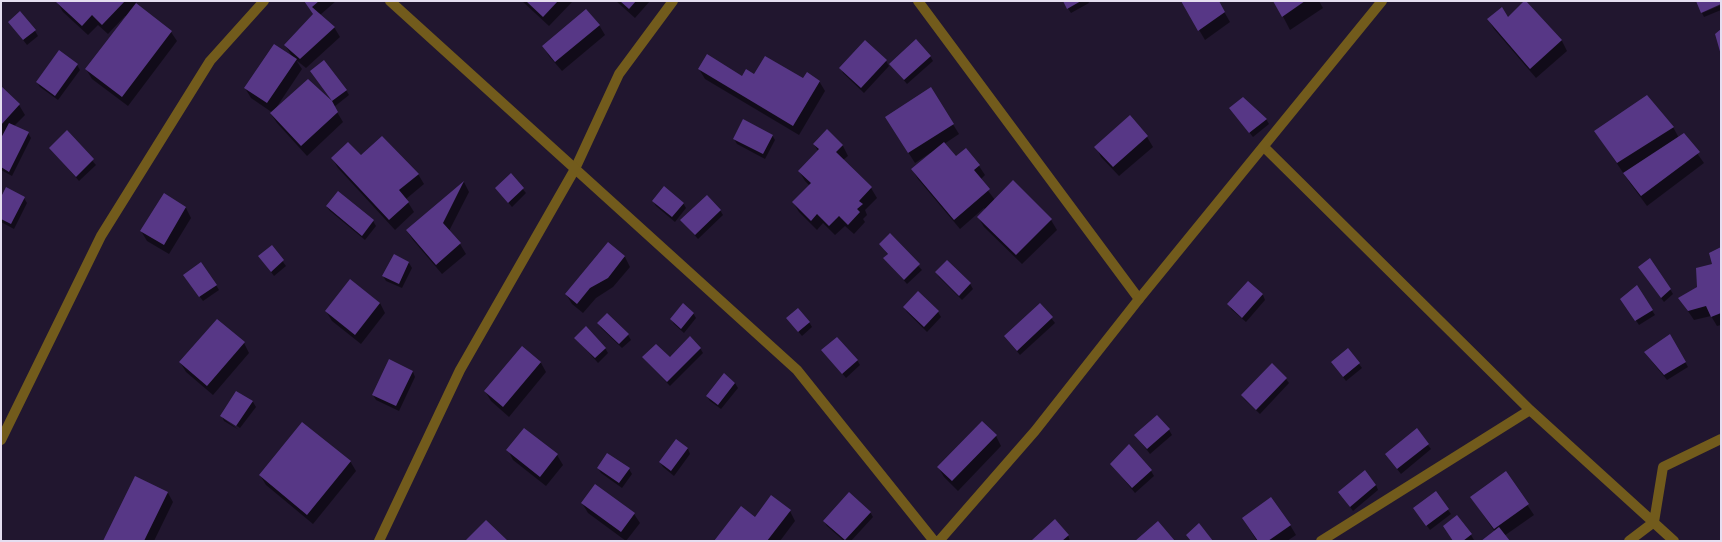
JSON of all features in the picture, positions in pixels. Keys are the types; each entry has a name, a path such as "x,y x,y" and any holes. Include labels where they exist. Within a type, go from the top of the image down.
{"street":[{"path":"1,440 101,236 210,61 264,1"},
{"path":"390,1 797,370 934,541"},
{"path":"379,541 460,370 575,169 619,74 672,1"},
{"path":"918,1 1139,299"},
{"path":"939,541 1035,431 1139,299 1382,1"},
{"path":"1264,147 1530,410 1674,541"},
{"path":"1321,541 1530,410"},
{"path":"1629,541 1654,522 1663,467 1721,439"}],"building":[{"path":"125,1 102,25 92,15 82,26 56,2"},
{"path":"304,1 319,1 312,7 335,27 300,59 284,45 313,14"},
{"path":"526,1 558,1 543,17"},
{"path":"620,1 636,1 629,9"},
{"path":"1063,1 1081,1 1067,9"},
{"path":"1181,1 1219,1 1225,12 1198,31"},
{"path":"1273,1 1305,1 1282,17"},
{"path":"1524,1 1526,1 1562,40 1530,69 1487,19 1502,7 1508,17"},
{"path":"1696,1 1721,1 1721,4 1701,13"},
{"path":"136,3 172,31 122,97 85,69"},
{"path":"586,9 600,25 555,62 542,46"},
{"path":"20,11 36,30 23,40 8,22"},
{"path":"1721,29 1721,55 1715,34"},
{"path":"916,39 931,56 904,80 889,64"},
{"path":"865,40 887,60 861,88 839,68"},
{"path":"274,44 297,59 267,103 244,88"},
{"path":"59,50 78,64 55,96 36,82"},
{"path":"707,54 742,76 746,69 754,74 765,56 803,78 807,72 820,81 793,126 698,69"},
{"path":"324,60 347,90 332,101 310,71"},
{"path":"308,79 332,101 338,112 301,146 270,113"},
{"path":"1,86 20,104 1,125"},
{"path":"931,87 954,124 908,153 885,117"},
{"path":"1647,95 1674,127 1617,163 1594,131"},
{"path":"1243,97 1267,119 1249,133 1229,108"},
{"path":"1130,115 1148,136 1113,167 1094,147"},
{"path":"743,119 773,135 763,154 733,139"},
{"path":"9,123 29,132 9,172 1,167 1,138"},
{"path":"827,129 843,145 836,152 872,187 859,201 863,204 857,209 860,212 848,225 839,216 829,226 817,214 811,221 792,202 811,183 798,171 819,149 813,144"},
{"path":"67,130 94,159 76,177 49,148"},
{"path":"1684,133 1700,152 1641,196 1623,173"},
{"path":"382,136 419,174 399,190 409,202 389,220 331,158 348,142 361,155"},
{"path":"944,142 956,156 966,148 980,165 974,170 990,189 954,220 911,169"},
{"path":"511,173 524,188 508,203 495,188"},
{"path":"1013,180 1052,219 1016,255 977,217"},
{"path":"464,181 443,223 461,243 436,265 406,230"},
{"path":"664,186 684,203 672,217 652,201"},
{"path":"6,187 25,197 11,224 1,219 1,197"},
{"path":"338,191 374,220 362,236 326,206"},
{"path":"164,193 186,207 164,245 140,231"},
{"path":"707,195 721,210 695,235 680,220"},
{"path":"890,233 920,264 904,280 883,258 888,254 879,244"},
{"path":"608,242 625,256 608,278 590,288 577,304 565,294"},
{"path":"272,245 284,260 271,272 258,256"},
{"path":"1721,247 1721,313 1711,317 1706,306 1688,311 1678,298 1697,287 1696,268 1712,264 1709,253"},
{"path":"394,254 409,262 399,284 382,276"},
{"path":"1650,258 1671,289 1661,298 1638,267"},
{"path":"947,260 971,283 959,296 935,272"},
{"path":"201,262 217,285 199,297 183,275"},
{"path":"350,279 380,303 355,335 325,311"},
{"path":"1248,281 1263,294 1242,318 1227,304"},
{"path":"1637,285 1653,310 1635,321 1620,299"},
{"path":"918,291 939,311 924,327 903,307"},
{"path":"683,303 694,313 681,329 670,319"},
{"path":"1040,303 1053,317 1017,351 1004,336"},
{"path":"798,308 810,322 798,332 786,318"},
{"path":"607,313 629,334 619,344 597,323"},
{"path":"217,319 245,342 207,386 179,362"},
{"path":"586,326 606,348 595,358 574,338"},
{"path":"1670,334 1686,362 1664,375 1644,352"},
{"path":"690,336 701,348 667,382 642,357 656,344 670,357"},
{"path":"837,337 858,360 842,374 821,350"},
{"path":"522,346 541,362 503,407 484,391"},
{"path":"1348,348 1360,363 1343,377 1331,362"},
{"path":"389,359 413,371 396,406 372,395"},
{"path":"1272,363 1287,378 1256,410 1241,395"},
{"path":"724,373 735,383 718,405 706,396"},
{"path":"236,391 253,401 236,426 220,416"},
{"path":"1157,415 1170,429 1147,449 1134,435"},
{"path":"982,421 997,435 952,481 937,467"},
{"path":"302,422 351,461 307,515 259,475"},
{"path":"524,428 558,454 540,477 506,450"},
{"path":"1417,428 1429,444 1397,469 1385,454"},
{"path":"676,439 688,448 671,471 659,462"},
{"path":"1129,444 1152,470 1132,488 1110,464"},
{"path":"607,453 630,468 619,483 597,468"},
{"path":"1365,470 1376,485 1350,507 1338,492"},
{"path":"1506,471 1529,504 1494,529 1470,497"},
{"path":"135,476 168,492 144,541 103,541"},
{"path":"595,484 635,513 621,532 581,503"},
{"path":"1436,491 1449,509 1426,526 1413,508"},
{"path":"849,492 871,512 845,540 823,521"},
{"path":"771,495 791,510 767,541 714,541 741,506 755,517"},
{"path":"1271,497 1291,525 1268,541 1258,541 1242,518"},
{"path":"1457,515 1472,534 1463,541 1453,541 1443,526"},
{"path":"1055,519 1069,535 1062,541 1032,540"},
{"path":"486,520 508,541 465,541"},
{"path":"1158,521 1175,541 1135,541"},
{"path":"1199,523 1213,541 1191,541 1186,535"},
{"path":"1499,527 1510,541 1481,541"}]}
